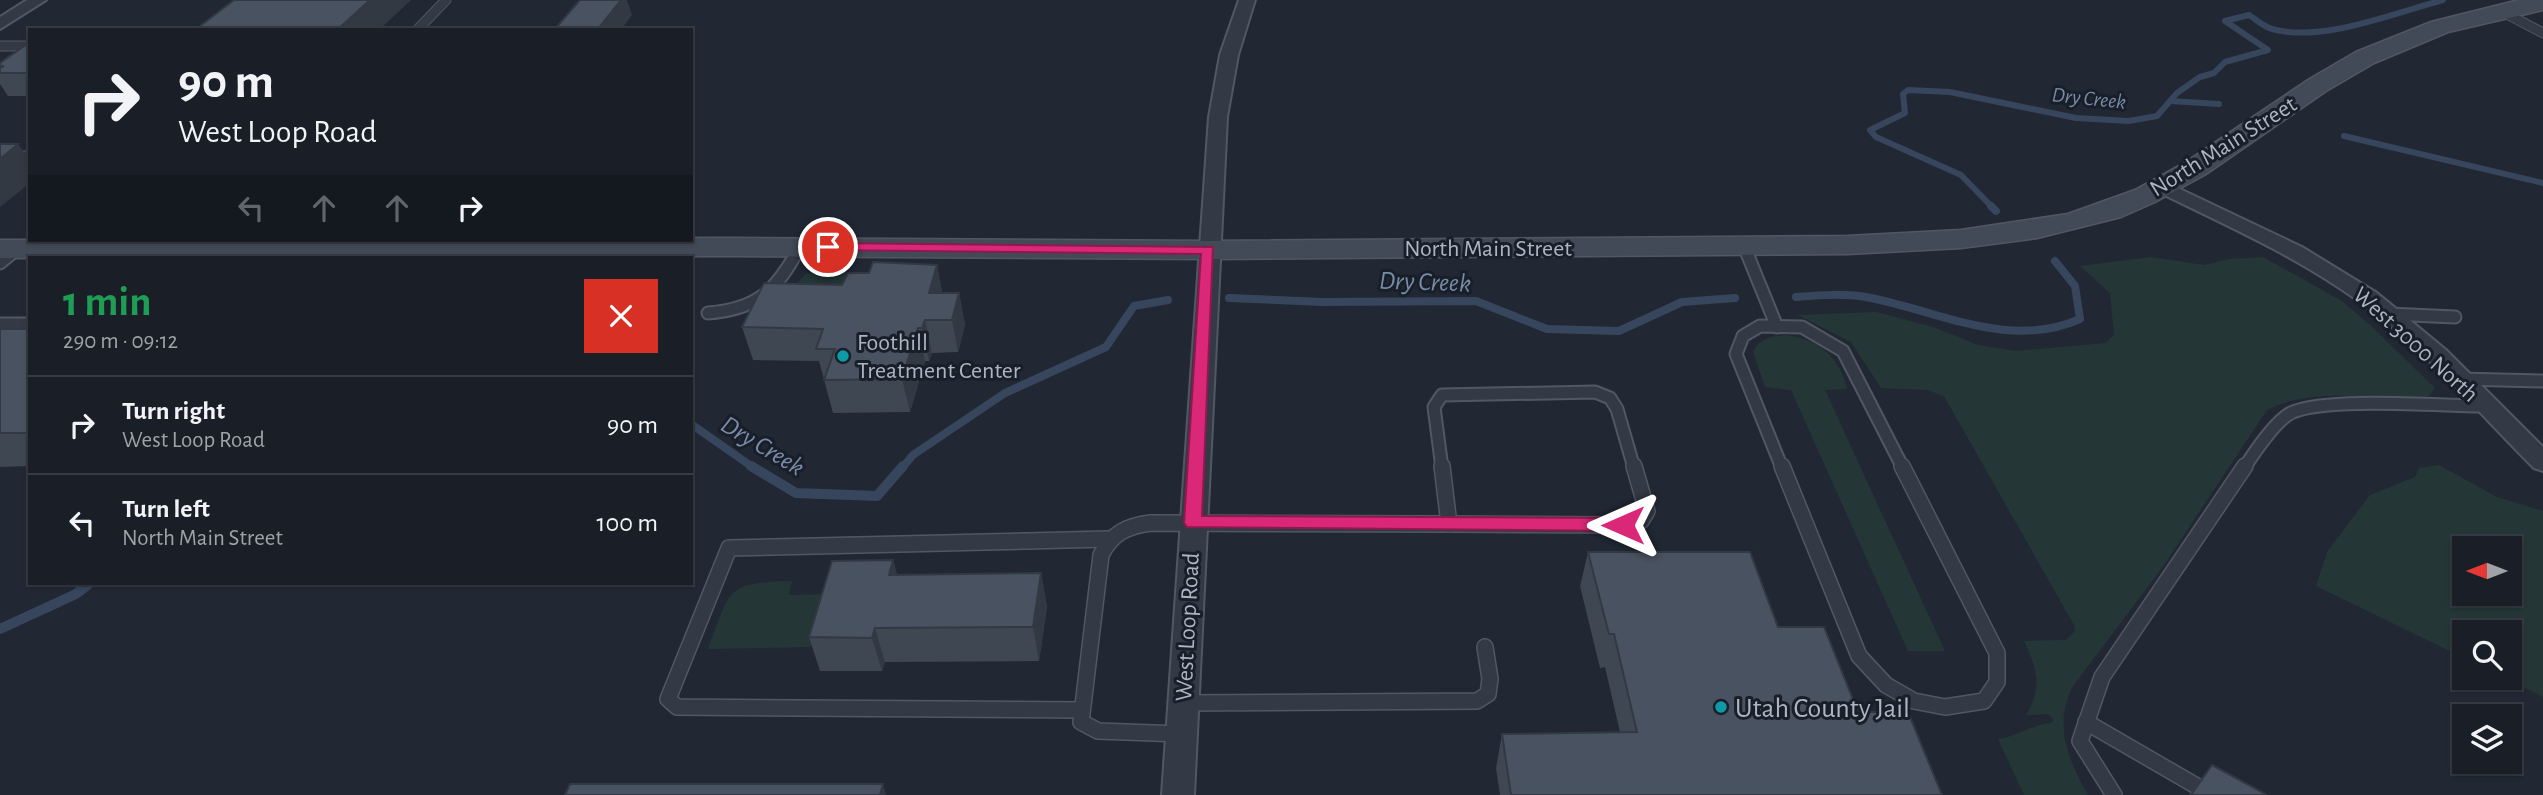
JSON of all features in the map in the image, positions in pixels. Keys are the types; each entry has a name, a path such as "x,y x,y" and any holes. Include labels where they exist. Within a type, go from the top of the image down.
{"street":[{"path":"0,24 38,0"},
{"name":"West Loop Road","path":"1178,795 1208,250 1220,97 1229,55 1247,0"},
{"name":"North Main Street","path":"6,254 120,244 346,244 385,252 800,247 1208,250 1928,242 2018,232 2106,211 2163,187 2360,60 2436,28 2543,3"},
{"name":"West 3000 North","path":"2163,187 2310,260 2389,314 2543,462"}],"lane":[{"path":"419,28 446,0"},
{"path":"2503,12 2543,33"},
{"path":"0,46 28,46"},
{"path":"0,156 28,156"},
{"path":"1744,246 1777,327"},
{"path":"708,313 735,311 764,297 784,276 800,247"},
{"path":"2389,314 2455,317"},
{"path":"0,324 28,324"},
{"path":"1760,326 1777,327 1801,327 1822,336 1843,351 1856,374 1997,653 1997,682 1984,702 1955,709 1919,704 1883,685 1859,656 1736,354 1738,340 1747,331 1760,326"},
{"path":"2458,379 2543,381"},
{"path":"1082,710 677,706 668,699 729,548 1108,539 1131,525 1193,523 1623,525 1641,521 1647,511 1617,409 1610,398 1595,392 1442,395 1434,407 1449,524"},
{"path":"2113,795 2080,741 2102,677 2259,446 2291,412 2324,405 2486,406"},
{"path":"1108,539 1101,555 1080,722 1098,731 1181,734"},
{"path":"1183,703 1477,702 1488,694 1490,679 1485,647"},
{"path":"2086,722 2212,795"}],"shaded area":[{"path":"2151,257 2204,265 2230,259 2263,257 2342,301 2435,388 2429,396 2418,398 2321,396 2284,403 2267,410 2162,568 2073,686 2064,714 2064,728 2074,769 2088,795 2024,795 1998,739 2054,720 2048,714 2026,715 2035,696 2036,678 2024,641 2066,640 2075,631 2074,625 1944,396 1927,390 1881,388 1851,342 1798,315 1876,312 1933,327 1978,345 2016,351 2106,343 2114,335 2110,293 2080,266"},
{"path":"806,273 896,273 784,299"},
{"path":"1786,335 1818,345 1839,368 1847,389 1825,390 1945,651 1908,651 1791,390 1765,387 1753,352 1766,339"},
{"path":"2439,465 2497,497 2543,511 2543,697 2522,686 2522,620 2452,620 2452,652 2316,586 2327,552 2370,495 2415,477 2419,468"},
{"path":"792,581 789,595 831,594 816,643 810,647 708,649 721,613 733,593 753,584"}],"building":[{"path":"234,0 370,0 339,28 198,28"},
{"path":"580,0 621,0 599,28 556,28"},
{"path":"28,43 28,73 0,73 0,68 4,66 0,66 0,63"},
{"path":"0,144 18,144 0,159"},
{"path":"873,262 937,265 929,293 959,293 952,320 925,320 922,328 918,328 902,379 824,380 835,349 816,349 823,329 742,327 764,283 842,285 848,273 869,273"},
{"path":"0,329 28,329 28,433 0,433"},
{"name":"Utah County Jail","path":"1588,552 1750,552 1778,627 1824,627 1858,712 1908,712 1942,795 1511,795 1502,734 1637,732 1614,634 1609,634"},
{"path":"893,560 889,575 1041,573 1033,627 875,628 872,638 809,637 832,561"},
{"path":"2212,765 2267,795 2191,795"},
{"path":"570,784 883,784 880,795 565,795"}],"waterway":[{"name":"Dry Creek","path":"2170,101 2200,77 2214,73 2225,62 2268,50 2225,21 2249,15 2272,29 2313,32 2358,25 2443,0"},
{"name":"Dry Creek","path":"1993,208 1961,175 1876,137 1870,130 1905,113 1903,94 1908,90 1950,92 2076,118 2129,121 2157,116 2170,101"},
{"path":"2170,101 2219,104"},
{"path":"2344,136 2543,183"},
{"name":"Dry Creek","path":"1993,208 1996,211"},
{"name":"Dry Creek","path":"1796,297 1862,296 2002,330 2054,328 2080,319 2075,286 2055,261"},
{"name":"Dry Creek","path":"1229,298 1322,302 1476,301 1547,329 1619,331 1682,302 1735,298"},
{"name":"Dry Creek","path":"902,468 913,455 1005,393 1106,347 1134,306 1168,300"},
{"name":"Dry Creek","path":"693,425 752,467"},
{"name":"Dry Creek","path":"752,467 796,493 877,496 903,466"},
{"name":"Dry Creek","path":"0,629 76,594 87,585"}],"place":[{"name":"Foothill Treatment Center","path":"843,356"},
{"name":"Utah County Jail","path":"1721,707"}],"route":[{"path":"828,247 1208,250 1193,523 1623,525"}]}
